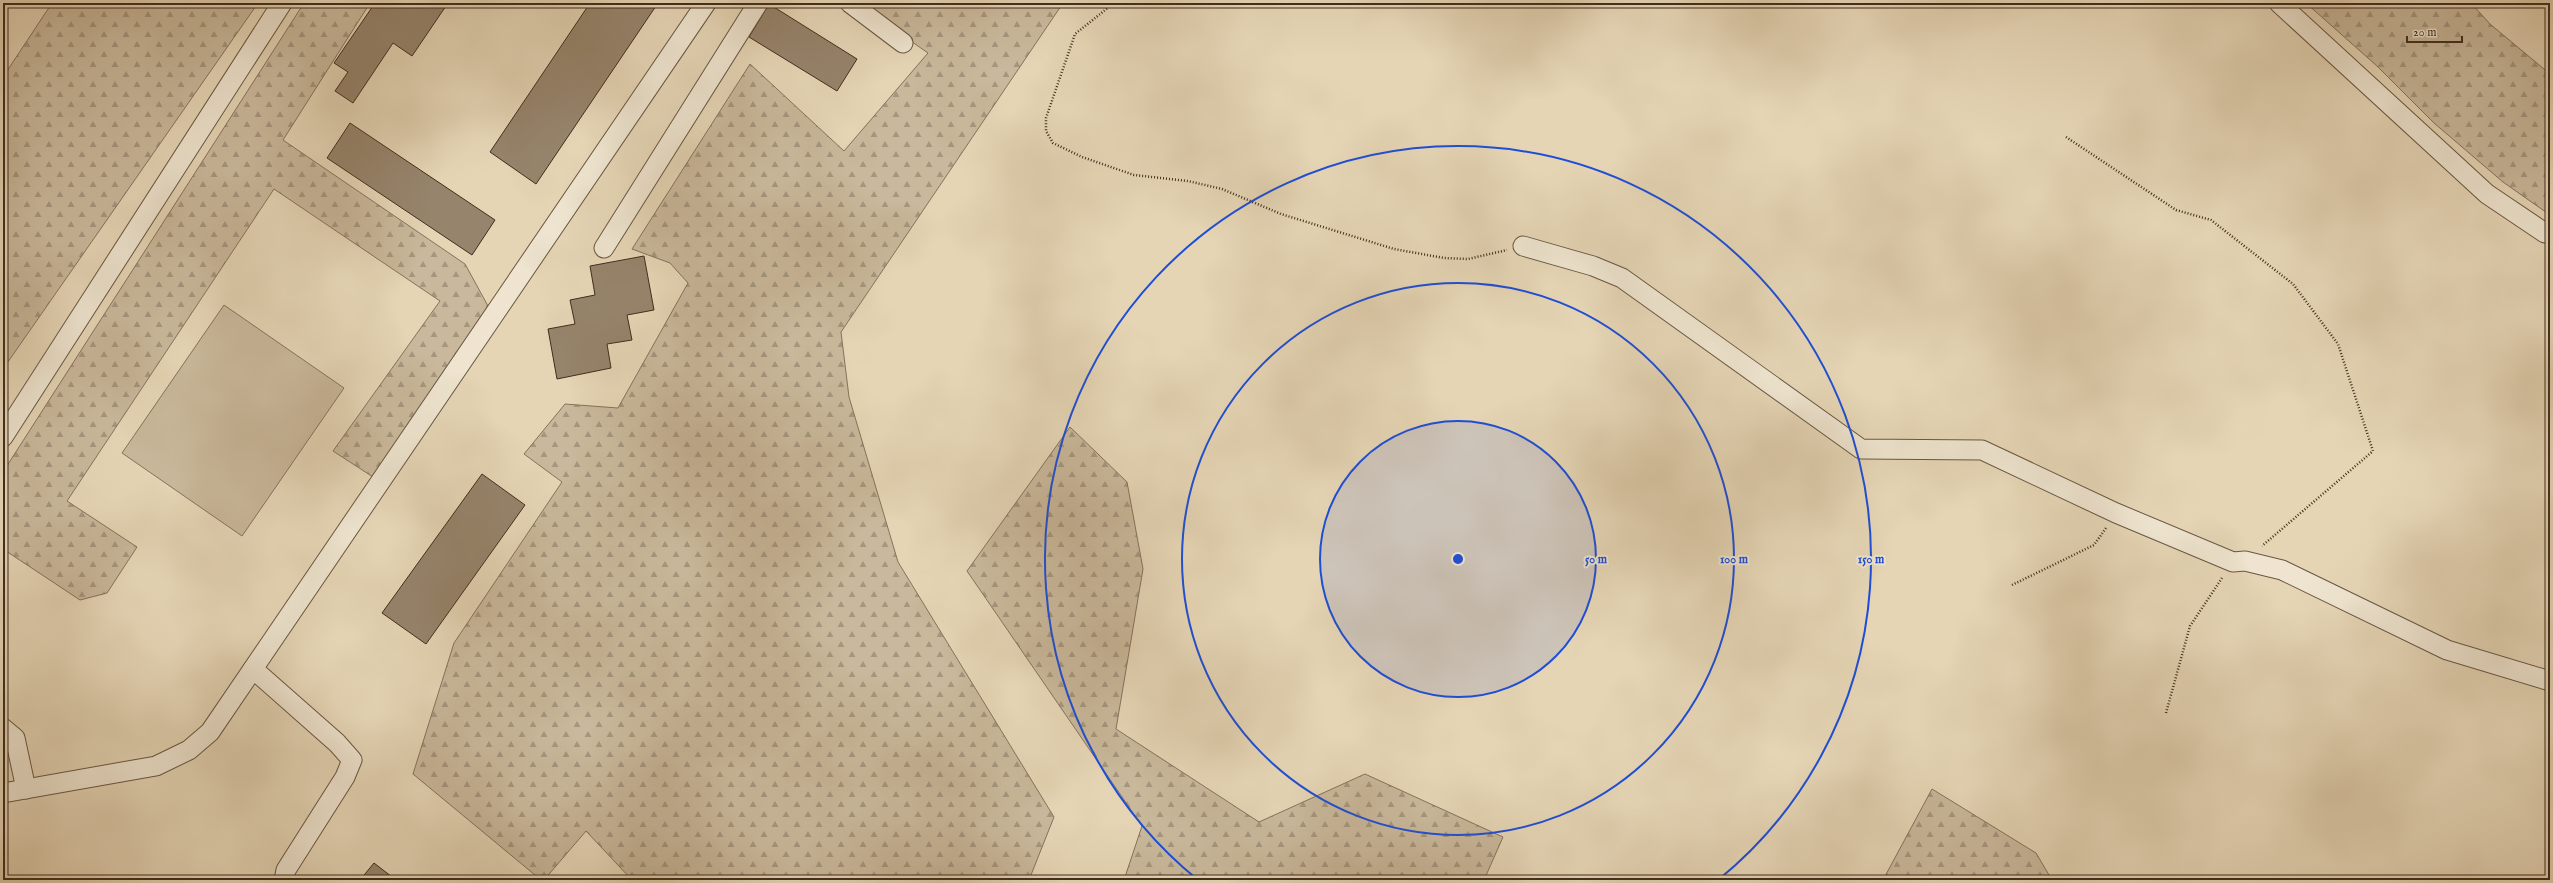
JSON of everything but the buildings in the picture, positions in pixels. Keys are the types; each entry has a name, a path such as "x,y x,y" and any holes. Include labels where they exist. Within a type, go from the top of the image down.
{"street":[{"path":"3,437 282,3"},
{"path":"3,793 156,766 189,750 210,732 706,3"},
{"path":"604,248 758,3"},
{"path":"850,3 903,43"},
{"path":"2279,3 2487,194 2545,233 2550,233"},
{"path":"1523,246 1593,266 1622,278 1861,449 1982,450 2116,513 2239,562 2282,570 2447,650 2550,681"},
{"path":"253,669 337,743 352,760 345,777 286,870 284,880"},
{"path":"3,728 15,738 26,789"}],"path":[{"path":"1114,3 1075,34 1046,118 1046,131 1053,143 1082,157 1134,175 1188,181 1222,189 1281,214 1394,249 1444,258 1468,259 1523,246"},
{"path":"2066,137 2176,210 2211,220 2293,284 2338,344 2373,451 2239,562 2190,626 2166,713"},
{"path":"2012,584 2094,545 2116,513"}],"green space":[{"path":"52,3 258,3 3,369 3,77"},
{"path":"304,3 370,3 283,140 465,264 488,306 373,477 333,451 440,301 274,189 67,501 137,547 107,593 80,600 3,549 3,472"},
{"path":"856,3 1063,3 841,332 849,397 898,562 1054,817 1029,880 632,880 586,831 544,880 541,880 413,774 454,643 562,482 524,454 565,404 618,408 688,283 670,263 632,249 750,64 844,151 928,53"},
{"path":"2306,3 2471,3 2490,24 2550,74 2550,215 2503,182 2434,123 2377,66"},
{"path":"224,305 344,388 242,536 122,453"},
{"path":"1070,427 1127,482 1143,569 1116,729 1259,822 1365,774 1503,837 1484,880 1124,880 1142,826 967,571"},
{"path":"1932,789 2036,853 2052,880 1883,880"}]}
